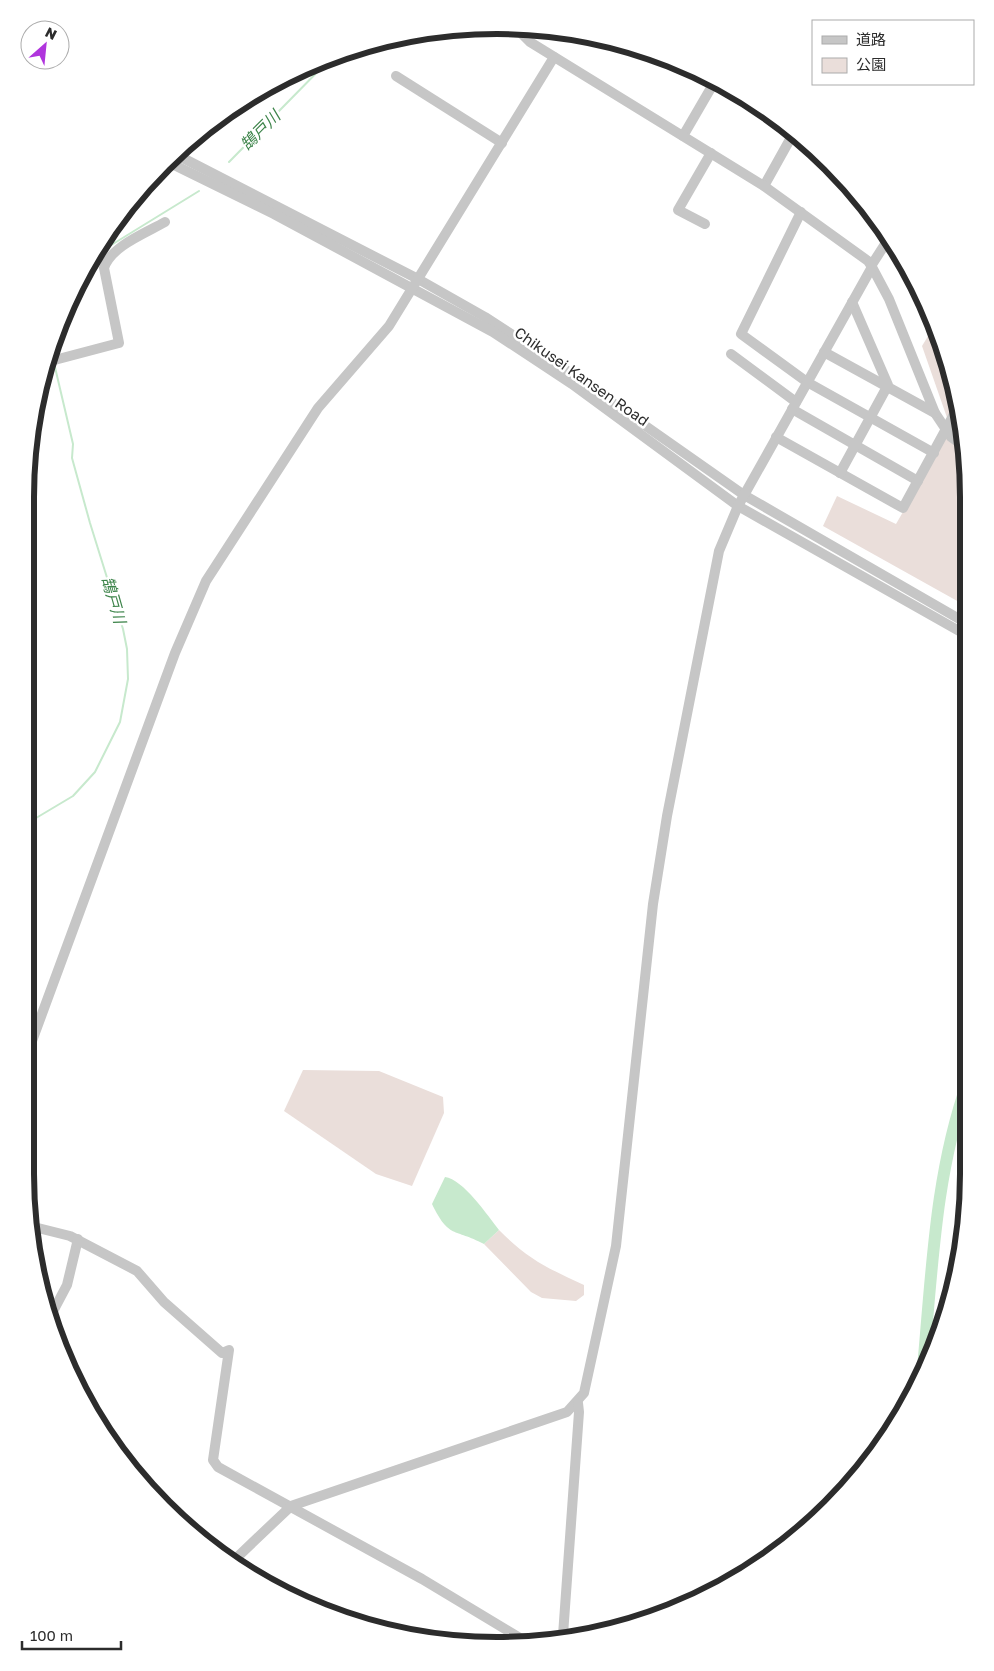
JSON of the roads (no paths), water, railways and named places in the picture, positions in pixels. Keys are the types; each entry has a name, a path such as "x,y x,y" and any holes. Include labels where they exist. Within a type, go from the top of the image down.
{"street":[{"path":"523,35 530,42 764,186 868,260 889,299 935,413 946,431 956,439"},
{"path":"34,1035 174,652 206,581 312,417 389,326 554,57"},
{"path":"396,76 502,143"},
{"path":"683,136 712,87"},
{"path":"764,186 790,139"},
{"path":"705,224 678,210 711,153"},
{"name":"Chikusei Kansen Road","path":"182,158 415,284 527,353 738,506 960,631"},
{"name":"Chikusei Kansen Road","path":"174,164 485,317 553,361 744,494 960,619"},
{"path":"801,212 741,334 807,382 934,453"},
{"path":"55,360 119,343 104,268 106,261 119,249 165,222"},
{"path":"237,1557 291,1506 567,1412 578,1403 584,1393 616,1246 645,962 667,816 714,570 724,536 744,494 885,245"},
{"path":"852,302 888,385"},
{"path":"824,352 888,385 935,413"},
{"path":"731,354 794,406 918,480"},
{"path":"840,473 888,385"},
{"path":"776,437 903,508 953,418"},
{"path":"37,1228 62,1233 78,1239 137,1271 164,1302 222,1353 228,1350 213,1460 218,1467 422,1579 517,1636"},
{"path":"54,1310 68,1285 78,1239"},
{"path":"563,1632 579,1412 578,1403"}],"waterway":[{"name":"鵠戸川","path":"229,162 320,69"},
{"name":"鵠戸川","path":"107,247 199,191"},
{"name":"鵠戸川","path":"34,819 73,796 95,772 120,722 128,679 127,649 123,629 72,458 73,444 54,363"},
{"path":"924,1353 936,1223 948,1151 960,1106"}]}
